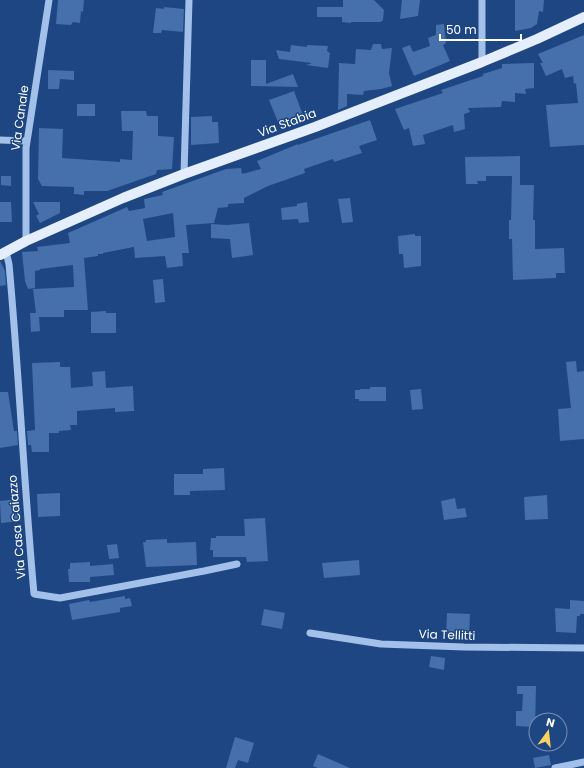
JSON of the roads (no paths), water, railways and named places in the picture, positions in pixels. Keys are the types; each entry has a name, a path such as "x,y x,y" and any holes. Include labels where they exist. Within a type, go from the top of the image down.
{"main road":[{"name":"Via Stabia","path":"3,254 26,241 123,198 184,174 315,127 482,62 584,17"}],"street":[{"name":"Via Canale","path":"26,241 27,141 49,0"},
{"path":"184,174 189,0"},
{"path":"482,0 482,62"},
{"path":"0,140 27,141"},
{"name":"Via Casa Caiazzo","path":"3,254 9,264 16,349 22,456 34,594 60,598 204,572 237,564"},
{"name":"Via Tellitti","path":"310,633 381,644 464,647 584,648"},
{"path":"555,768 584,762"}]}
